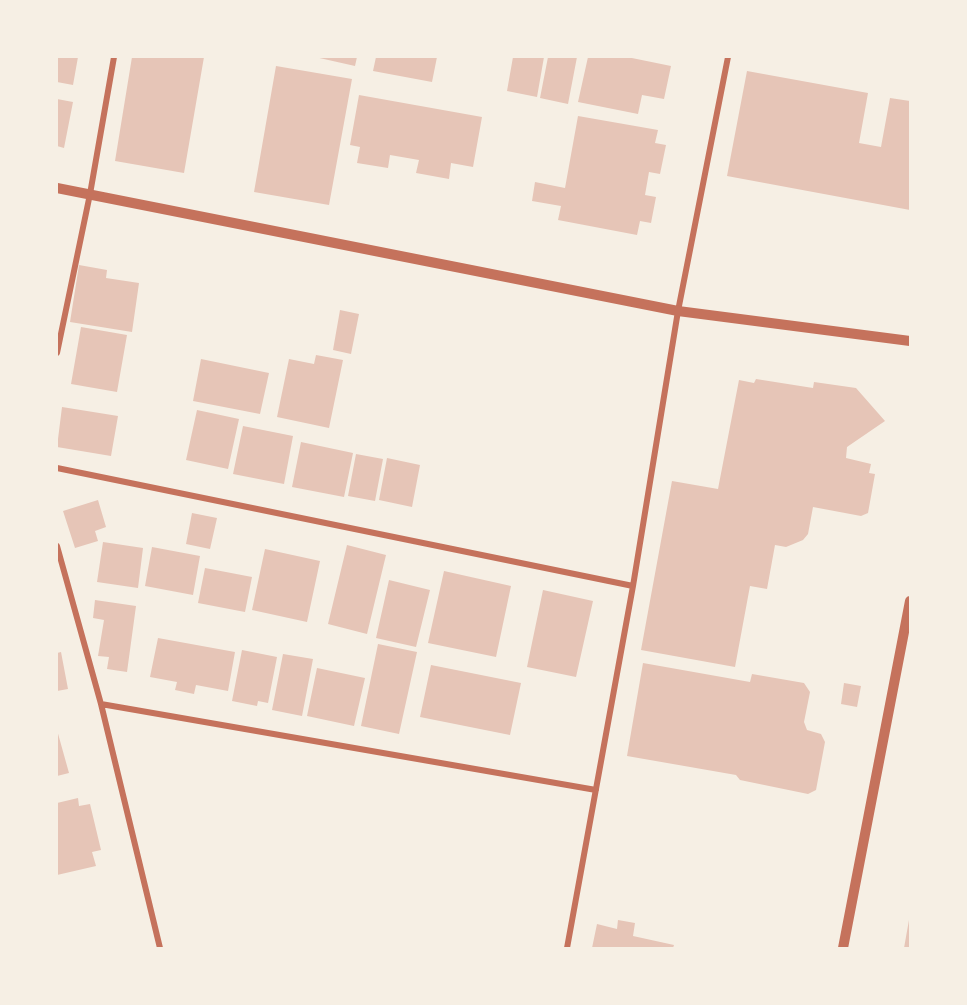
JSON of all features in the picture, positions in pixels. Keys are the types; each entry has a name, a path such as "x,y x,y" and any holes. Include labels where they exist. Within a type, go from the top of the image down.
{"street":[{"path":"57,353 90,194 114,57"},
{"path":"567,948 633,586 678,311 728,57"},
{"path":"57,188 678,311 910,341"},
{"path":"57,468 633,586"},
{"path":"57,546 101,704 160,948"},
{"path":"843,948 910,601"},
{"path":"101,704 596,790"}],"building":[{"path":"57,57 78,57 73,85 57,82"},
{"path":"132,57 204,57 184,173 115,161"},
{"path":"315,57 357,57 355,66"},
{"path":"376,57 437,57 432,82 373,71"},
{"path":"513,57 544,57 537,97 507,91"},
{"path":"548,57 577,57 568,104 540,98"},
{"path":"588,57 627,57 671,66 664,99 642,95 638,114 578,102"},
{"path":"276,66 352,79 329,205 254,192"},
{"path":"747,71 868,93 859,143 881,147 890,98 910,101 910,210 727,176"},
{"path":"359,95 482,117 473,167 451,163 449,179 416,173 419,160 390,155 388,168 357,163 360,147 350,145"},
{"path":"57,99 73,102 64,148 57,146"},
{"path":"578,116 658,130 655,143 666,145 660,174 649,172 645,195 656,197 651,223 640,221 637,235 558,220 561,206 532,201 535,182 565,188"},
{"path":"79,265 107,270 106,278 139,283 132,332 70,322"},
{"path":"340,310 359,314 351,354 333,350"},
{"path":"81,327 127,335 117,392 71,384"},
{"path":"316,355 343,360 329,428 277,417 289,359 314,364"},
{"path":"201,359 269,373 260,414 193,401"},
{"path":"756,379 813,388 814,382 856,388 885,421 847,447 846,458 871,464 869,473 875,474 868,513 861,516 813,507 808,534 803,540 786,547 775,545 767,589 750,586 735,667 641,650 672,481 718,489 739,380 754,383"},
{"path":"62,407 118,416 111,456 57,447"},
{"path":"197,410 239,419 228,469 186,460"},
{"path":"243,426 293,436 284,484 233,474"},
{"path":"301,442 353,453 344,497 292,487"},
{"path":"356,454 383,459 375,501 348,496"},
{"path":"387,458 420,465 412,507 379,500"},
{"path":"98,500 106,527 95,531 98,541 75,548 63,511"},
{"path":"192,513 217,518 210,549 186,544"},
{"path":"103,542 143,548 138,588 97,582"},
{"path":"347,545 386,555 367,634 328,624"},
{"path":"152,547 200,556 193,595 145,586"},
{"path":"265,549 320,561 307,622 252,610"},
{"path":"205,568 252,577 245,612 198,603"},
{"path":"444,571 511,586 496,657 428,643"},
{"path":"389,580 430,590 416,647 376,638"},
{"path":"543,590 593,601 576,677 527,667"},
{"path":"95,600 136,606 127,672 107,669 109,657 98,656 104,620 93,618"},
{"path":"158,638 235,652 228,691 196,685 194,694 175,690 177,682 150,677"},
{"path":"378,644 417,652 399,734 361,726"},
{"path":"242,650 277,657 268,703 258,701 257,706 232,701"},
{"path":"61,652 68,689 57,691 57,653"},
{"path":"283,654 313,659 302,716 272,710"},
{"path":"643,663 750,682 752,674 804,683 810,692 804,722 807,730 821,734 825,742 816,790 808,794 740,780 736,775 627,756"},
{"path":"431,665 521,683 510,735 420,717"},
{"path":"317,668 365,678 354,726 307,716"},
{"path":"844,683 861,686 857,707 841,704"},
{"path":"57,730 69,773 57,776"},
{"path":"78,798 79,806 90,804 101,850 92,852 96,866 57,875 57,803"},
{"path":"618,920 635,923 633,936 674,945 673,948 592,948 597,924 617,929"},
{"path":"909,920 910,948 904,948"}]}
